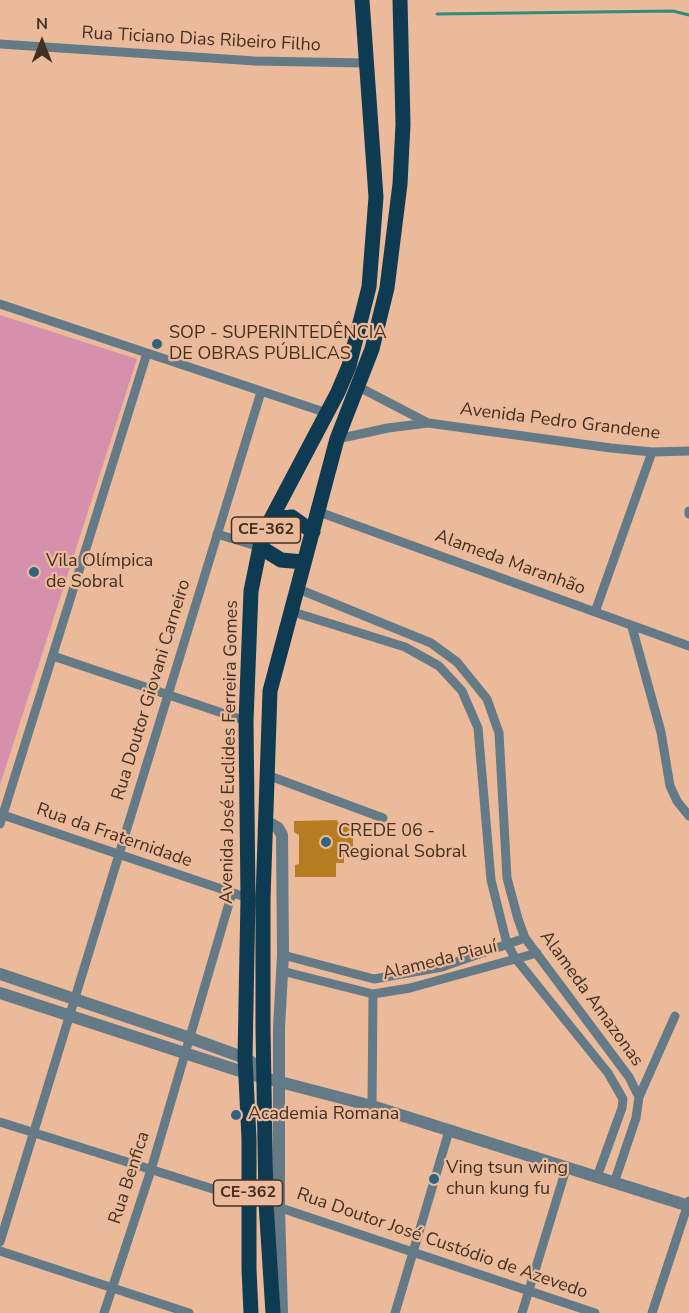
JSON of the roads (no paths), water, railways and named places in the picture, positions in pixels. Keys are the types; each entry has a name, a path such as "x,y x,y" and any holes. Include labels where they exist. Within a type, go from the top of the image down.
{"main road":[{"name":"Avenida José Euclides Ferreira Gomes","path":"251,1313 249,1140 245,1066 248,897 246,721 251,591 260,547 271,519 327,413 348,366 364,311 373,258 376,197 362,4"},
{"name":"Avenida José Euclides Ferreira Gomes","path":"273,1313 272,1205 263,1028 263,899 270,691 337,439 372,349 381,313 394,238 403,124 400,5"},
{"path":"271,519 292,517 313,532"},
{"path":"260,547 281,560 303,562"},
{"path":"263,1028 279,1028"}],"street":[{"name":"Rua Ticiano Dias Ribeiro Filho","path":"0,44 265,61 365,63"},
{"path":"0,304 327,413"},
{"path":"2,819 147,353"},
{"name":"Avenida Pedro Grandene","path":"357,386 428,423"},
{"name":"Rua Doutor Giovani Carneiro","path":"0,1242 261,392"},
{"name":"Avenida Pedro Grandene","path":"337,439 388,428 428,423 652,452 689,450"},
{"path":"595,612 652,452"},
{"name":"Alameda Maranhão","path":"319,512 689,646"},
{"path":"217,534 260,547"},
{"name":"Alameda Amazonas","path":"296,588 431,643 446,652 468,674 487,699 497,721 507,878 525,938 629,1077 639,1097"},
{"name":"Alameda Amazonas","path":"290,611 419,654 439,666 462,691 478,728 491,880 507,944 620,1091 622,1108 597,1177"},
{"path":"632,627 661,732 668,779 677,801 689,816"},
{"path":"419,654 431,643"},
{"path":"53,656 246,721"},
{"path":"455,682 468,674"},
{"path":"267,775 382,818"},
{"path":"484,786 502,786"},
{"name":"Rua da Fraternidade","path":"2,819 248,897"},
{"path":"266,820 278,828 282,835 283,956 279,1028 280,1082 272,1205 282,1313"},
{"name":"Rua Benfica","path":"104,1313 151,1170 232,893"},
{"name":"Alameda Piauí","path":"283,956 374,979 442,967 525,938"},
{"name":"Alameda Piauí","path":"282,971 373,994 410,988 537,953"},
{"path":"0,974 190,1038 280,1082 372,1106 614,1183 688,1204 652,1313"},
{"path":"0,993 185,1052 245,1066"},
{"path":"372,1106 373,994"},
{"path":"614,1183 634,1125 639,1097 675,1016"},
{"path":"617,1120 634,1125"},
{"path":"0,1122 248,1200"},
{"path":"395,1313 449,1131"},
{"path":"522,1313 566,1168"},
{"name":"Rua Doutor José Custódio de Azevedo","path":"272,1205 595,1313"},
{"path":"0,1251 189,1313"}],"waterway":[{"path":"437,14 673,11 689,15"}],"place":[{"name":"SOP - SUPERINTEDÊNCIA DE OBRAS PÚBLICAS","path":"157,344"},
{"name":"Vila Olímpica de Sobral","path":"34,572"},
{"name":"CREDE 06 - Regional Sobral","path":"326,842"},
{"name":"Academia Romana","path":"236,1115"},
{"name":"Ving tsun wing chun kung fu","path":"434,1179"}]}
